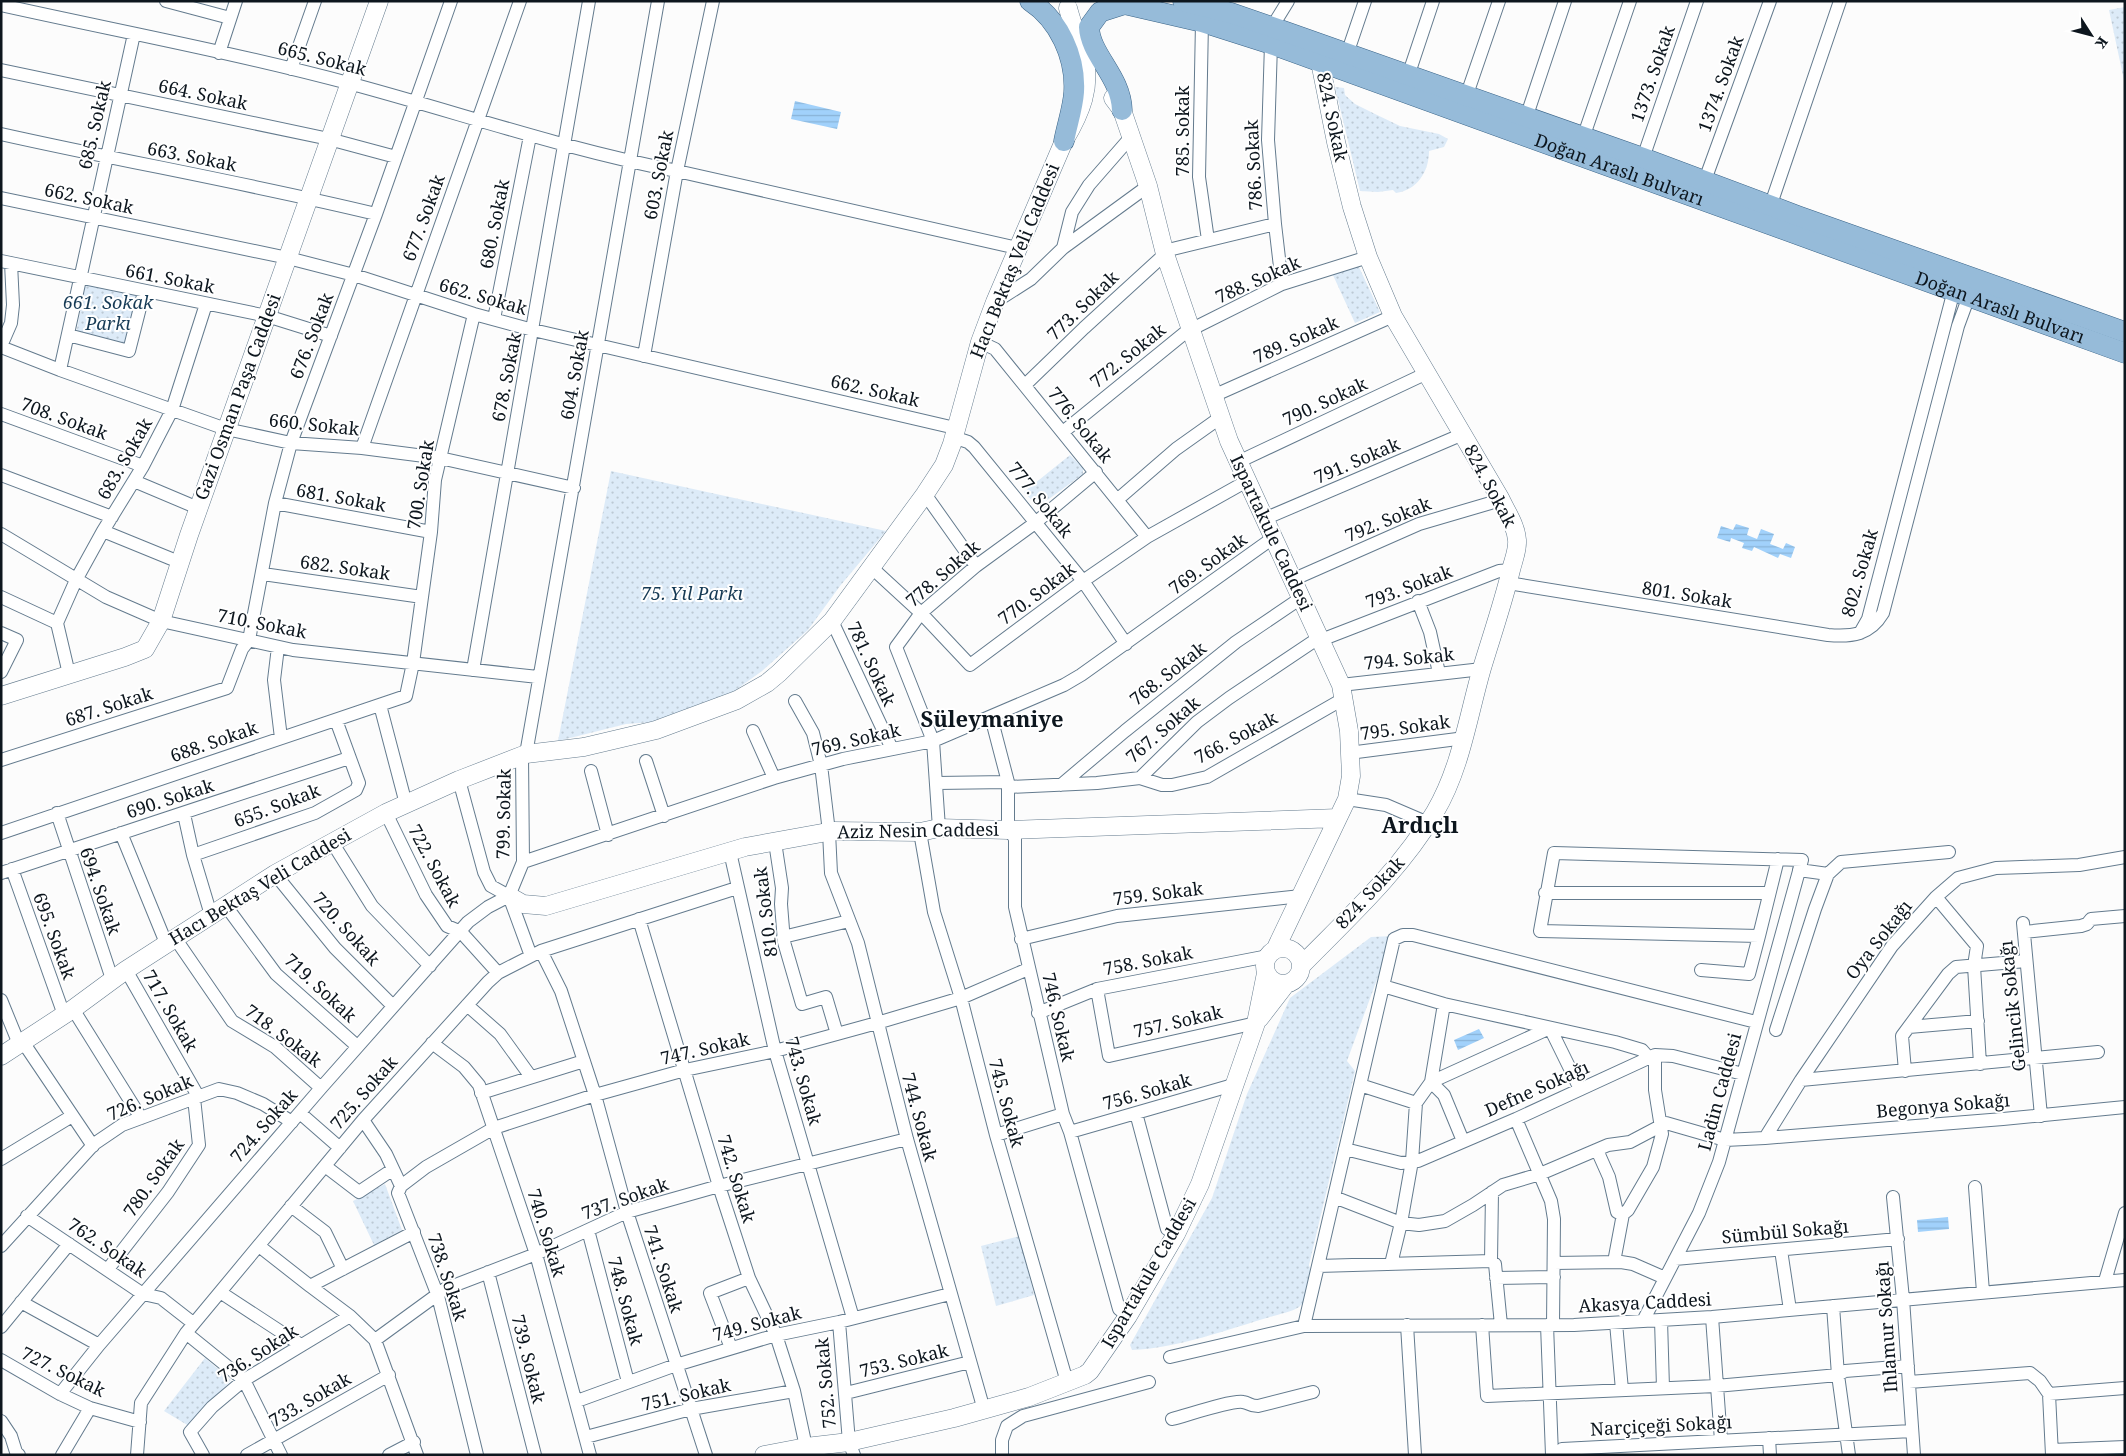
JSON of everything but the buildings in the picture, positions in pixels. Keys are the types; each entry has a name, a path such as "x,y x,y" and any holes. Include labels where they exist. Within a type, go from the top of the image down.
{"main road":[{"path":"1030,1 1046,14 1062,36 1071,62 1074,91 1069,133"},
{"name":"Doğan Araslı Bulvarı","path":"1190,2 1231,13 1320,62 2125,353"},
{"path":"1118,3 1100,12 1089,28 1092,40 1119,91 1118,106"},
{"name":"Doğan Araslı Bulvarı","path":"1118,3 1347,54 1705,180 2125,332"}],"street":[{"path":"166,1 230,18"},
{"path":"219,53 236,1"},
{"path":"292,69 315,1"},
{"name":"Gazi Osman Paşa Caddesi","path":"1,696 145,649 161,621 179,562 310,198 328,139 379,1"},
{"name":"676. Sokak","path":"227,688 242,648 249,640 275,504 291,443 354,275 451,1"},
{"name":"677. Sokak","path":"362,448 520,1"},
{"name":"678. Sokak","path":"473,670 589,1"},
{"name":"604. Sokak","path":"524,755 574,488 658,1"},
{"name":"603. Sokak","path":"644,356 677,171 712,1"},
{"path":"1272,36 1288,1"},
{"path":"1347,54 1365,1"},
{"path":"1408,76 1433,1"},
{"path":"1466,97 1499,1"},
{"path":"1526,118 1565,1"},
{"path":"1583,138 1630,1"},
{"name":"1373. Sokak","path":"1643,158 1696,1"},
{"name":"1374. Sokak","path":"1705,180 1770,1"},
{"path":"1771,204 1840,1"},
{"name":"665. Sokak","path":"1,5 350,83 530,136 631,162 1017,248"},
{"name":"Ispartakule Caddesi","path":"764,1455 806,1446 851,1448 1029,1397 1090,1371 1128,1316 1176,1234 1200,1184 1256,1023 1270,960 1347,799 1351,776 1349,731 1342,692 1320,638 1238,462 1165,252 1148,186 1118,106 1071,9 1083,53 1087,79 1085,98 1069,133"},
{"name":"785. Sokak","path":"1202,22 1199,177 1208,240"},
{"name":"685. Sokak","path":"60,370 134,34"},
{"name":"786. Sokak","path":"1272,36 1268,140 1274,224 1282,284"},
{"name":"824. Sokak","path":"1301,966 1378,888 1407,853 1428,823 1448,786 1465,738 1482,669 1510,577 1517,541 1513,524 1500,498 1393,316 1368,257 1352,207 1338,151 1320,62"},
{"name":"664. Sokak","path":"1,70 328,139 396,157"},
{"path":"1069,133 1100,97 1108,96 1118,106"},
{"name":"Hacı Bektaş Veli Caddesi","path":"1,1056 69,1012 119,975 170,941 275,874 386,813 459,780 524,755 584,746 656,730 737,700 779,673 832,621 944,465 980,342 995,302 1017,248 1069,133"},
{"name":"663. Sokak","path":"1,134 106,158 310,198 376,214"},
{"name":"680. Sokak","path":"494,319 530,136"},
{"path":"1063,248 1072,212 1084,192 1130,138"},
{"path":"995,302 1031,278 1063,248 1148,186"},
{"name":"662. Sokak","path":"1,198 288,258 354,275 474,314 533,330 954,433"},
{"path":"1165,252 1274,224"},
{"name":"773. Sokak","path":"1026,385 1165,252"},
{"name":"788. Sokak","path":"1192,328 1282,284 1368,257"},
{"path":"1,346 11,323 13,305 6,262"},
{"name":"661. Sokak","path":"6,262 267,316 331,336"},
{"path":"68,335 129,351 144,292"},
{"name":"802. Sokak","path":"1860,633 1868,619 1962,293"},
{"name":"683. Sokak","path":"57,623 76,580 143,466 172,410 206,304"},
{"name":"700. Sokak","path":"413,662 431,532 435,480 474,314"},
{"name":"789. Sokak","path":"1214,396 1393,316"},
{"name":"772. Sokak","path":"1063,432 1192,328"},
{"name":"776. Sokak","path":"980,342 995,350 1026,385 1147,537"},
{"name":"660. Sokak","path":"1,346 60,370 226,429 291,443 362,448 440,458 574,488"},
{"name":"790. Sokak","path":"1238,462 1428,373"},
{"name":"708. Sokak","path":"1,414 143,466"},
{"path":"1117,500 1176,449 1221,417"},
{"name":"777. Sokak","path":"954,433 974,447 1083,581 1126,644"},
{"name":"791. Sokak","path":"1264,519 1463,434"},
{"name":"778. Sokak","path":"939,828 933,741 896,647 921,613 976,566 1035,523 1096,472"},
{"path":"1,474 112,517"},
{"path":"134,481 198,508"},
{"name":"770. Sokak","path":"871,567 921,613 970,665 1083,581 1147,537 1247,481"},
{"path":"925,494 976,566"},
{"name":"792. Sokak","path":"1292,580 1419,524 1494,502 1500,498"},
{"name":"681. Sokak","path":"275,504 431,532"},
{"path":"103,532 179,562"},
{"name":"710. Sokak","path":"1,534 106,597 161,621 278,647 538,677"},
{"name":"769. Sokak","path":"523,862 774,778 821,765 933,741 991,717 1064,685 1126,644 1273,538"},
{"name":"793. Sokak","path":"1320,638 1499,571 1510,577"},
{"name":"682. Sokak","path":"263,574 422,597"},
{"name":"801. Sokak","path":"1510,577 1828,635 1849,637 1860,633"},
{"path":"1,597 57,623 69,674"},
{"name":"768. Sokak","path":"1061,785 1236,642 1301,598"},
{"path":"1418,602 1430,632 1439,674"},
{"name":"781. Sokak","path":"832,621 892,749"},
{"path":"1,633 17,640 1,672"},
{"name":"767. Sokak","path":"937,784 1097,784 1140,778 1198,722 1229,698 1320,638"},
{"path":"278,647 274,680 281,738"},
{"name":"688. Sokak","path":"1,833 406,696 413,662"},
{"name":"794. Sokak","path":"1342,692 1439,674 1482,669"},
{"name":"687. Sokak","path":"1,760 227,688"},
{"name":"766. Sokak","path":"1140,778 1162,785 1172,785 1207,777 1342,692"},
{"name":"744. Sokak","path":"795,701 812,733 821,765 829,832 831,874 858,943 906,1139 984,1410"},
{"path":"380,705 406,804"},
{"name":"746. Sokak","path":"991,717 1008,784 1008,830 1015,838 1015,907 1021,939 1063,1114 1070,1132 1119,1309 1128,1316"},
{"name":"655. Sokak","path":"193,855 315,813 356,790 359,783 336,720"},
{"path":"754,731 774,778"},
{"name":"795. Sokak","path":"1349,754 1465,738"},
{"name":"799. Sokak","path":"509,896 523,862 524,755"},
{"name":"690. Sokak","path":"6,871 184,814 349,758"},
{"path":"646,761 664,816"},
{"path":"591,770 608,834"},
{"path":"459,780 484,872 491,886 509,896 536,954"},
{"path":"1347,799 1386,805 1428,823"},
{"name":"694. Sokak","path":"57,813 68,850 119,975"},
{"name":"722. Sokak","path":"386,813 426,894 447,926 460,932 498,973"},
{"name":"719. Sokak","path":"184,814 193,855 218,911 276,974 357,1046"},
{"name":"Aziz Nesin Caddesi","path":"509,896 523,904 546,906 730,852 829,832 920,832 939,828 1008,830 1338,818"},
{"name":"745. Sokak","path":"920,832 934,912 961,998 996,1135 1067,1382"},
{"name":"718. Sokak","path":"121,833 170,941 232,1021 275,1047 320,1088"},
{"path":"332,842 372,906 430,966"},
{"name":"810. Sokak","path":"774,842 782,888 783,937 802,1004 826,997 837,1034"},
{"name":"743. Sokak","path":"730,852 775,1051 853,1318"},
{"path":"1776,1030 1828,874 1841,862 1950,852"},
{"path":"1759,936 1540,931 1545,893 1554,853 1778,859 1828,874"},
{"name":"Oya Sokağı","path":"1765,1138 1801,1080 1892,946 1936,897 1958,878 1996,868 2080,865 2125,857"},
{"path":"1701,970 1749,974 1778,859"},
{"name":"Ladin Caddesi","path":"1643,1321 1699,1213 1719,1162 1756,1022 1801,865"},
{"name":"695. Sokak","path":"6,871 69,1012 141,1118"},
{"name":"720. Sokak","path":"275,874 335,948 393,1006"},
{"name":"725. Sokak","path":"137,1454 141,1403 190,1328 363,1120 498,973 536,954 737,888"},
{"path":"1545,893 1769,893"},
{"name":"724. Sokak","path":"60,1394 99,1345 320,1088 468,922 488,907 509,896"},
{"name":"759. Sokak","path":"1021,939 1117,916 1301,896"},
{"path":"1936,897 1977,946 1974,966 1980,1064"},
{"name":"Gelincik Sokağı","path":"2041,1116 2023,927 2081,926 2087,924 2091,919 2125,916"},
{"name":"742. Sokak","path":"638,919 749,1278 776,1335 794,1391 806,1446"},
{"path":"783,937 849,921"},
{"path":"1304,1326 1394,939 1403,935 1413,935 1756,1022"},
{"path":"1283,948 1297,955 1301,966 1297,977 1286,984 1274,982 1270,960 1283,948"},
{"name":"741. Sokak","path":"536,954 561,991 595,1095 627,1212 706,1455"},
{"name":"758. Sokak","path":"1038,1013 1097,989 1270,960"},
{"path":"1905,1071 1902,1036 1948,974 1956,967 2026,961"},
{"name":"747. Sokak","path":"401,1186 426,1167 494,1128 595,1095 685,1070 775,1051 961,998 1028,969"},
{"name":"717. Sokak","path":"119,975 196,1097"},
{"name":"Ispartakule Caddesi","path":"1256,1023 1286,984"},
{"path":"1383,986 1444,1004 1642,1050 1652,1057 1662,1134 1653,1166 1628,1210 1623,1214 1614,1262"},
{"name":"757. Sokak","path":"1097,989 1109,1056 1256,1023"},
{"path":"1,1000 21,1043 92,1146"},
{"path":"1391,1264 1401,1223 1412,1161 1416,1103 1430,1082 1444,1004"},
{"path":"467,1005 500,1034 531,1077"},
{"path":"1909,1027 1978,1021"},
{"path":"1430,1082 1550,1028"},
{"path":"1550,1028 1580,1088"},
{"name":"740. Sokak","path":"432,1043 464,1067 479,1085 536,1254 590,1455"},
{"path":"1801,1080 2098,1052"},
{"name":"Defne Sokağı","path":"1345,1149 1401,1163 1418,1161 1652,1057 1673,1056 1743,1074"},
{"path":"481,1093 584,1061"},
{"path":"1430,1082 1444,1095 1463,1141"},
{"name":"756. Sokak","path":"1070,1132 1233,1085"},
{"path":"1360,1085 1416,1103"},
{"name":"726. Sokak","path":"1,1246 92,1146 122,1125 218,1089 237,1093 296,1118 340,1148"},
{"name":"780. Sokak","path":"108,1269 168,1192 199,1145 196,1097"},
{"name":"Begonya Sokağı","path":"1765,1138 2041,1116 2125,1107"},
{"path":"1136,1113 1167,1229 1176,1234"},
{"path":"996,1135 1063,1114"},
{"path":"1,1159 72,1116"},
{"path":"1516,1119 1551,1201 1553,1210 1554,1277 1550,1325 1549,1393 1552,1455"},
{"name":"738. Sokak","path":"363,1120 386,1154 401,1186 398,1193 438,1296 477,1455"},
{"path":"1334,1196 1401,1223 1420,1225 1445,1221 1503,1185 1540,1174 1608,1145 1630,1142 1666,1123 1725,1140 1765,1138"},
{"name":"737. Sokak","path":"375,1340 438,1296 445,1289 536,1254 627,1212 719,1186 906,1139"},
{"path":"1597,1150 1608,1177 1617,1212 1623,1214"},
{"path":"325,1166 359,1192 392,1170"},
{"path":"1975,1187 1983,1292"},
{"path":"1490,1261 1492,1192"},
{"name":"Ihlamur Sokağı","path":"1893,1197 1903,1299 1914,1455"},
{"path":"292,1206 325,1232 342,1268"},
{"path":"2105,1281 2125,1213"},
{"name":"762. Sokak","path":"27,1216 143,1294 161,1298 244,1380"},
{"name":"748. Sokak","path":"588,1230 628,1382"},
{"path":"310,1286 414,1232"},
{"name":"Sümbül Sokağı","path":"1675,1259 1898,1239"},
{"path":"1,1327 69,1244"},
{"path":"259,1246 350,1316 375,1340 390,1375 417,1455"},
{"path":"1781,1250 1790,1310"},
{"path":"1318,1266 1490,1261 1495,1264 1501,1325"},
{"path":"1554,1263 1614,1262 1634,1264 1665,1278"},
{"name":"739. Sokak","path":"488,1272 535,1455"},
{"path":"1496,1278 1554,1277"},
{"path":"731,1348 710,1293 749,1278"},
{"name":"Akasya Caddesi","path":"1170,1357 1304,1326 1616,1323 1712,1317 2125,1280"},
{"path":"220,1292 301,1345"},
{"name":"749. Sokak","path":"577,1401 676,1365 776,1335 839,1322 950,1294"},
{"path":"21,1302 99,1345"},
{"path":"1833,1306 1838,1375 1849,1455"},
{"name":"736. Sokak","path":"203,1455 190,1432 212,1407 244,1380 350,1316"},
{"path":"1712,1317 1718,1441 1717,1455"},
{"path":"1661,1320 1663,1388"},
{"name":"752. Sokak","path":"839,1322 851,1448"},
{"path":"1616,1323 1622,1390"},
{"path":"1482,1325 1487,1396 1716,1386 1838,1375 1845,1371 1908,1366"},
{"path":"1407,1326 1415,1455"},
{"name":"727. Sokak","path":"1,1360 60,1394 90,1408 140,1422"},
{"name":"753. Sokak","path":"846,1393 970,1362"},
{"path":"1909,1382 2030,1373 2040,1381 2049,1394 2052,1453 2125,1447"},
{"name":"733. Sokak","path":"247,1455 390,1375"},
{"path":"244,1380 281,1455"},
{"path":"1002,1455 1002,1440 1007,1426 1023,1416 1149,1382"},
{"path":"2049,1394 2125,1388"},
{"name":"751. Sokak","path":"586,1437 691,1409 794,1391"},
{"path":"1172,1419 1225,1405 1243,1402 1250,1406 1258,1406 1313,1392"},
{"path":"62,1455 90,1408"},
{"path":"1,1421 11,1436 16,1452 19,1455"},
{"name":"Narçiçeği Sokağı","path":"1557,1455 1562,1449 1606,1451 1666,1449 1718,1441 1912,1431"},
{"path":"1769,1438 1770,1455"},
{"path":"389,1455 414,1442"}],"green space":[{"path":"2125,7 2125,85 2109,10"},
{"path":"1335,87 1344,88 1345,95 1355,104 1400,126 1439,134 1448,139 1444,147 1429,151 1427,166 1416,184 1396,193 1393,190 1378,192 1360,191"},
{"path":"1358,265 1380,312 1355,323 1332,273"},
{"name":"661. Sokak Parkı","path":"90,282 139,296 127,345 76,334 85,287"},
{"path":"1070,455 1083,468 1083,474 1038,507 1024,492"},
{"name":"75. Yıl Parkı","path":"611,471 886,531 840,586 808,630 762,671 733,692 654,722 626,724 558,741"},
{"path":"1393,936 1347,1061 1355,1071 1309,1265 1310,1281 1308,1293 1303,1303 1293,1310 1184,1342 1149,1349 1132,1350 1130,1345 1212,1198 1247,1094 1290,998 1371,937"},
{"path":"385,1184 402,1230 374,1245 353,1201"},
{"path":"1020,1236 1034,1295 996,1306 981,1246"},
{"path":"205,1358 231,1380 189,1426 164,1411"}],"water":[{"path":"795,101 841,112 837,129 791,119"},
{"path":"1736,524 1749,528 1747,535 1757,539 1761,529 1774,534 1770,544 1783,549 1786,543 1795,547 1791,558 1780,554 1778,558 1754,547 1752,551 1742,548 1744,543 1731,538 1730,542 1717,538 1721,526 1733,530"},
{"path":"1479,1029 1484,1038 1458,1050 1454,1040"},
{"path":"1948,1217 1949,1229 1918,1232 1917,1220"}],"district":[{"name":"Süleymaniye","path":"992,719"},
{"name":"Ardıçlı","path":"1420,825"}]}
